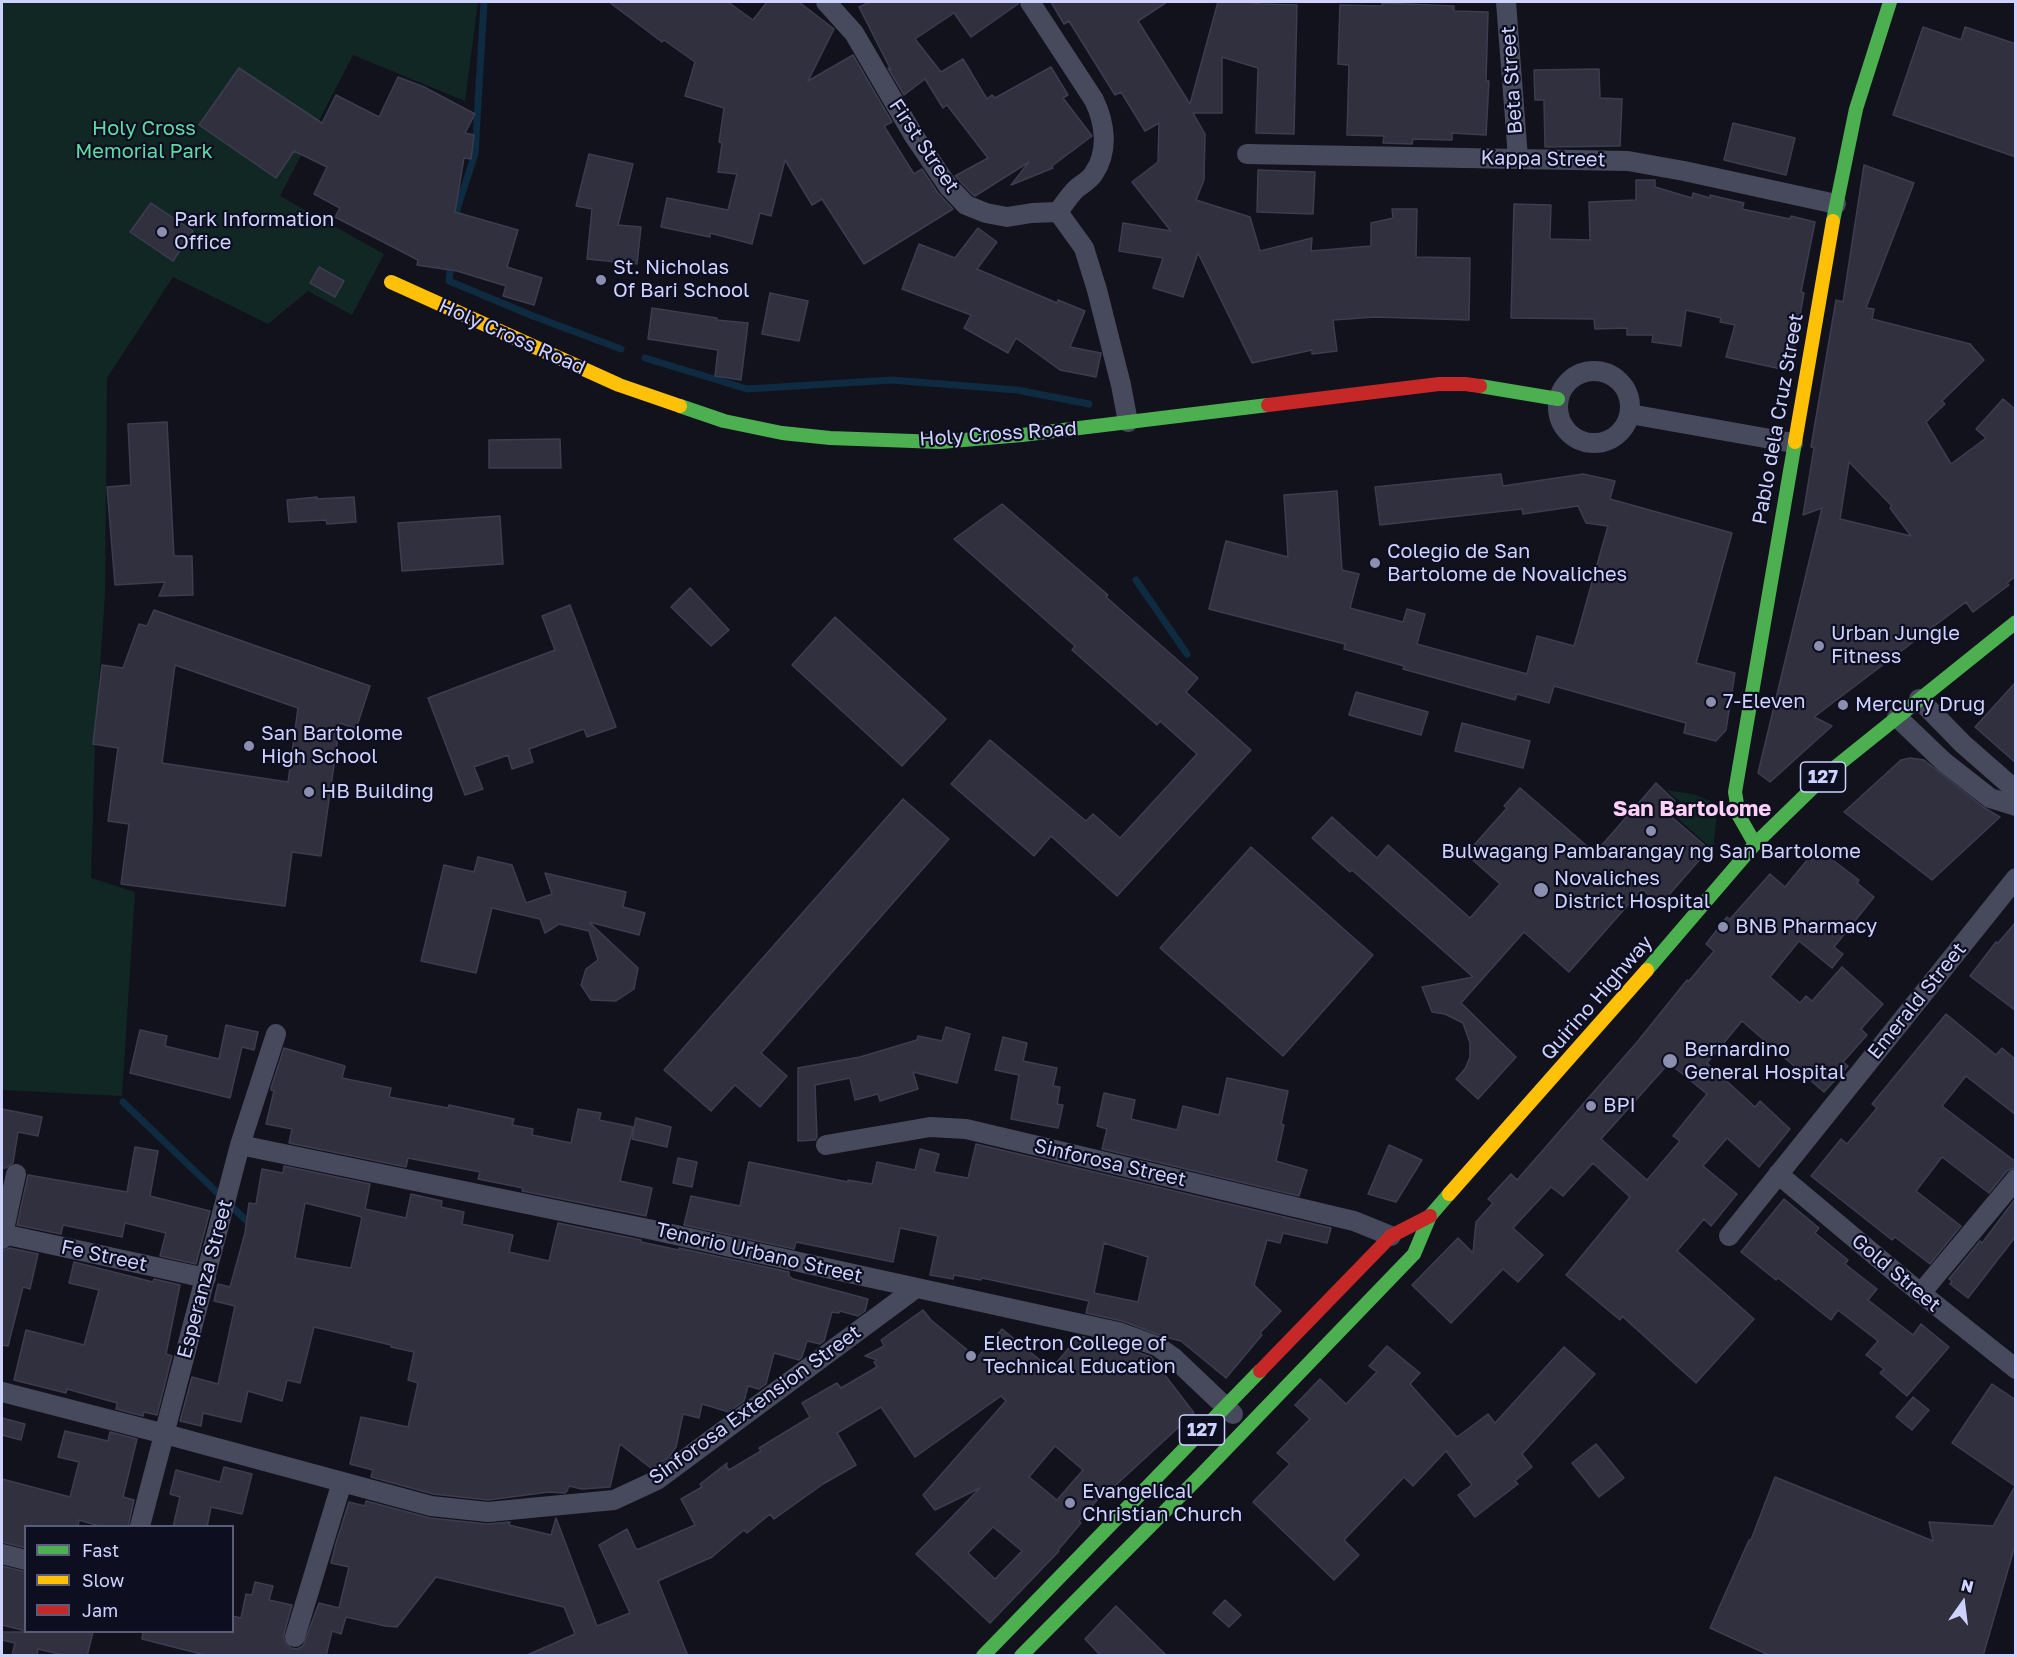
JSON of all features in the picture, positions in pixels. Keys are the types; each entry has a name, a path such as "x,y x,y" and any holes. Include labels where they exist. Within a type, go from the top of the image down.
{"main road":[{"name":"Pablo dela Cruz Street","path":"1755,844 1739,816 1735,792 1793,443 1836,204 1856,109 1890,2"},
{"name":"Holy Cross Road","path":"391,282 619,385 724,421 782,434 940,442 1022,435 1439,384 1466,384 1558,399"},
{"name":"Quirino Highway","path":"983,1656 1081,1554 1190,1464 1247,1428 1414,1254 1430,1216 1644,974 1755,844 1828,773 2016,622"},
{"name":"Quirino Highway","path":"1021,1656 1102,1574 1190,1464 1225,1407 1391,1236 1430,1216"},
{"path":"1081,1554 1102,1574"},
{"path":"1013,1625 1032,1644"}],"street":[{"name":"First Street","path":"826,2 854,33 894,104 921,146 948,186 966,205 986,213 1007,217 1058,212"},
{"path":"1030,2 1094,100 1102,117 1104,138 1102,156 1094,174 1074,191 1058,212 1084,248 1097,290 1128,422"},
{"name":"Beta Street","path":"1506,2 1518,158"},
{"name":"Kappa Street","path":"1247,154 1628,161 1836,204"},
{"path":"1595,370 1608,373 1626,389 1630,401 1630,414 1625,426 1617,435 1600,442 1581,440 1562,424 1558,411 1558,399 1563,387 1572,378 1583,372 1595,370"},
{"path":"1630,414 1793,443"},
{"path":"1897,717 1944,762 1990,798 2015,806 2011,786 1963,744 1919,699"},
{"name":"Emerald Street","path":"1729,1236 2016,878"},
{"name":"Esperanza Street","path":"141,1525 240,1145 276,1034"},
{"name":"Sinforosa Street","path":"826,1145 930,1127 966,1129 1354,1221 1391,1236"},
{"name":"Tenorio Urbano Street","path":"240,1145 619,1222 1138,1338 1157,1346 1174,1358 1247,1428"},
{"path":"2,1236 16,1174"},
{"name":"Gold Street","path":"1778,1174 2016,1369"},
{"path":"1921,1293 2016,1179"},
{"name":"Fe Street","path":"2,1236 206,1278"},
{"name":"Sinforosa Extension Street","path":"165,1434 431,1506 488,1512 614,1500 657,1480 916,1288"},
{"path":"2,1392 165,1434"},
{"path":"295,1637 342,1482"},
{"path":"2,1554 24,1560"}],"green space":[{"name":"Holy Cross Memorial Park","path":"2,2 478,2 465,101 353,55 280,196 384,254 352,315 308,291 268,324 173,277 107,378 105,594 95,739 91,878 135,892 122,1096 2,1090"},
{"path":"1666,790 1693,794 1718,804 1713,850 1674,815 1683,804"}],"building":[{"path":"609,2 728,2 753,20 767,2 799,2 834,29 808,81 853,55 892,122 884,126 914,174 922,169 938,193 953,209 864,264 822,199 812,205 785,160 771,216 760,213 752,244 710,233 710,237 661,227 667,198 728,210 737,174 718,172 722,143 719,142 724,108 685,96 695,62 664,40 662,42"},
{"path":"870,2 1018,2 971,37 954,13 915,39 941,72 963,59 987,99 992,95 995,98 1051,67 1068,95 1063,98 1092,136 1052,166 1053,168 1011,185 1029,162 975,196 973,195 955,176 988,158 947,105 943,108 925,79 904,95 888,68 891,70 859,7"},
{"path":"1051,2 1167,2 1138,21 1190,104 1218,2 1297,5 1294,134 1256,133 1258,68 1222,57 1222,113 1193,113 1205,134 1204,180 1196,200 1250,217 1260,251 1312,238 1311,251 1371,246 1371,223 1393,218 1392,209 1417,209 1416,257 1470,258 1469,320 1375,317 1333,320 1337,351 1312,354 1312,350 1252,363 1198,253 1183,297 1153,288 1163,258 1119,251 1123,223 1171,231 1132,182 1158,162 1159,123 1145,131 1121,92 1115,95 1069,21 1064,24"},
{"path":"1382,3 1454,6 1454,11 1488,12 1486,81 1489,81 1486,135 1452,133 1452,140 1413,139 1412,144 1383,143 1384,136 1347,135 1349,65 1338,64 1340,5 1382,6"},
{"path":"1923,27 1961,40 1965,27 2016,44 2016,157 1893,115"},
{"path":"239,68 322,123 336,95 379,117 398,77 424,87 475,114 465,133 474,135 471,159 464,158 455,212 518,230 507,267 542,278 534,305 503,296 506,286 457,271 417,265 418,260 335,217 340,208 314,194 327,167 294,151 276,178 199,125"},
{"path":"1599,69 1600,98 1622,99 1620,146 1545,147 1544,100 1535,100 1534,70"},
{"path":"1733,123 1795,138 1786,175 1724,160"},
{"path":"589,154 633,164 618,225 641,227 637,264 587,259 592,209 576,206"},
{"path":"1864,165 1914,183 1866,308 1874,309 1872,319 1970,344 1984,360 1942,401 1945,404 1926,422 1951,464 1986,438 1976,429 2003,399 2016,410 2016,576 2007,583 2009,585 1973,612 1966,602 1814,717 1832,726 1770,782 1758,773 1822,508 1803,515 1814,448 1811,447 1836,300 1843,302","holes":["1849,462 1892,506 1890,508 1911,536 1840,519"]},
{"path":"1258,170 1315,172 1313,214 1257,212"},
{"path":"1636,180 1655,180 1655,187 1692,198 1693,193 1710,198 1710,195 1744,203 1742,209 1815,222 1801,292 1804,293 1790,371 1726,357 1735,325 1720,322 1721,318 1686,310 1681,346 1652,342 1653,335 1627,335 1627,328 1595,329 1594,319 1511,318 1514,204 1551,205 1550,239 1590,240 1589,202 1636,200"},
{"name":"Park Information Office","path":"151,203 193,231 173,261 130,232"},
{"path":"978,228 997,242 977,269 1057,303 1058,300 1085,311 1070,347 1101,353 1096,377 1060,370 1016,338 1008,353 964,328 971,315 902,289 919,244 955,258"},
{"path":"319,267 344,281 335,297 310,283"},
{"path":"770,293 808,301 799,341 762,334"},
{"path":"652,308 717,318 717,320 748,323 741,380 715,376 718,350 648,339"},
{"path":"167,422 174,556 192,556 193,595 159,596 165,582 115,585 107,487 131,485 128,424"},
{"path":"560,439 561,468 489,468 489,440"},
{"path":"1501,474 1503,486 1583,474 1615,481 1610,499 1732,533 1696,663 1735,673 1726,730 1716,741 1684,733 1686,723 1554,686 1549,703 1517,694 1515,700 1403,669 1404,666 1344,649 1345,644 1209,609 1226,541 1288,557 1284,495 1337,491 1342,570 1359,574 1350,608 1403,622 1407,609 1425,614 1417,644 1527,674 1537,636 1574,646 1608,526 1586,523 1578,506 1523,514 1522,509 1380,525 1375,487"},
{"path":"317,497 317,499 354,497 356,522 327,524 326,520 289,522 287,500"},
{"path":"1002,504 1108,595 1106,597 1198,678 1186,692 1251,750 1117,896 1051,836 1034,856 951,784 990,740 1086,821 1093,814 1120,838 1197,754 1160,721 1157,725 1072,650 1075,646 954,539"},
{"path":"500,516 503,564 402,571 398,523"},
{"path":"690,588 729,630 711,646 671,607"},
{"path":"570,605 616,727 587,737 584,729 529,749 533,762 512,769 508,755 474,767 483,789 465,795 428,698 555,650 542,616"},
{"path":"154,610 370,686 356,729 340,723 321,856 292,852 285,906 121,884 129,824 108,821 118,748 93,744 102,665 123,668 139,624 147,626","holes":["175,665 298,708 288,782 162,763"]},
{"path":"835,617 946,719 902,766 792,665"},
{"path":"2016,682 2016,763 1975,727"},
{"path":"1356,692 1428,712 1421,735 1349,715"},
{"path":"1462,723 1530,741 1523,768 1455,751"},
{"path":"1910,758 1924,760 1983,807 2000,817 1932,880 1844,812 1901,760"},
{"path":"1656,783 1675,801 1666,812 1709,849 1660,905 1642,889 1569,972 1524,932 1461,1003 1516,1057 1478,1099 1456,1079 1465,1069 1470,1057 1470,1043 1463,1023 1445,1014 1432,1012 1422,987 1473,977 1352,870 1350,872 1312,838 1332,817 1377,858 1388,845 1470,918 1500,884 1466,854 1507,808 1504,806 1520,788 1595,853"},
{"path":"903,799 949,839 761,1053 787,1076 760,1107 735,1085 711,1111 664,1070"},
{"path":"1251,847 1373,955 1283,1056 1160,948"},
{"path":"1817,848 1859,880 1857,883 1874,897 1834,947 1843,954 1832,968 1799,941 1770,977 1800,1003 1806,996 1812,1001 1842,967 1883,1004 1861,1029 1867,1035 1843,1062 1848,1066 1824,1092 1742,1021 1707,1063 1755,1107 1760,1101 1790,1129 1759,1167 1727,1138 1703,1166 1737,1194 1711,1226 1704,1219 1677,1251 1754,1319 1696,1383 1622,1316 1620,1320 1566,1275 1630,1197 1593,1163 1563,1196 1551,1187 1513,1228 1543,1255 1518,1282 1503,1269 1451,1323 1412,1285 1458,1238 1473,1253 1476,1222 1493,1203 1488,1199 1511,1174 1517,1180 1638,1041 1687,980 1689,981 1714,951 1706,944 1727,917 1730,919 1770,874 1785,887","holes":["1669,1063 1707,1094 1673,1136 1680,1141 1647,1180 1601,1139"]},
{"path":"478,857 512,865 526,903 552,894 545,873 626,892 623,907 645,913 639,935 589,922 638,968 634,989 616,1001 591,1000 581,985 586,969 598,960 589,931 559,924 545,933 540,919 492,908 476,973 421,961 444,865 474,872"},
{"path":"2016,922 2016,1011 1970,976 1996,942 1998,943"},
{"path":"1946,1014 1996,1055 2002,1048 2016,1060 2016,1115 1966,1076 1942,1106 2016,1162 2016,1167 2007,1171 1989,1193 1942,1157 1916,1191 1961,1226 1930,1264 1895,1237 1892,1240 1811,1176 1841,1139 1847,1144 1877,1108 1872,1104"},
{"path":"226,1025 258,1032 254,1050 242,1047 230,1098 130,1073 140,1030 167,1036 165,1046 219,1059"},
{"path":"946,1027 970,1034 957,1083 913,1072 918,1089 880,1101 878,1094 855,1100 850,1078 815,1085 817,1137 815,1140 798,1141 798,1068 860,1057 917,1040 918,1036 942,1041"},
{"path":"1003,1037 1027,1043 1023,1061 1057,1068 1053,1086 1060,1087 1057,1104 1063,1105 1058,1128 1011,1119 1019,1075 995,1070"},
{"path":"284,1048 345,1066 342,1078 391,1088 389,1097 448,1108 449,1105 514,1119 512,1125 533,1129 532,1135 571,1143 578,1109 601,1113 599,1120 633,1127 620,1181 652,1188 646,1216 522,1191 523,1188 478,1179 480,1172 408,1158 406,1167 289,1143 292,1129 266,1124 274,1091 271,1088"},
{"path":"1227,1078 1288,1091 1281,1124 1284,1125 1276,1161 1307,1170 1299,1196 1102,1149 1107,1129 1097,1126 1104,1093 1135,1100 1131,1119 1177,1130 1183,1106 1219,1115"},
{"path":"2,1109 42,1117 38,1136 18,1132 13,1163 6,1168 2,1168"},
{"path":"636,1118 671,1127 667,1147 632,1139"},
{"path":"976,1144 1331,1228 1327,1243 1283,1233 1280,1243 1267,1240 1254,1285 1281,1311 1260,1333 1262,1335 1226,1378 1181,1341 1122,1321 1086,1313 1089,1301 982,1278 981,1280 954,1275 953,1279 930,1275 938,1236 900,1228 893,1262 796,1242 794,1249 684,1225 691,1196 740,1206 749,1162 848,1182 848,1180 872,1184 877,1162 915,1170 920,1149 939,1154 934,1172 968,1178","holes":["1104,1243 1148,1257 1138,1302 1094,1293"]},
{"path":"1389,1145 1422,1160 1396,1202 1368,1194"},
{"path":"135,1147 158,1151 150,1196 210,1211 196,1264 160,1256 166,1233 125,1223 122,1237 63,1225 61,1234 17,1225 28,1175 127,1192"},
{"path":"678,1158 697,1162 692,1187 673,1183"},
{"path":"284,1166 370,1184 365,1209 406,1218 411,1194 442,1201 441,1207 464,1212 462,1224 513,1235 509,1252 549,1261 558,1223 789,1272 789,1276 793,1279 868,1299 865,1311 858,1316 840,1311 839,1313 832,1312 824,1341 820,1344 807,1341 799,1360 774,1353 766,1384 759,1389 748,1386 744,1401 729,1412 702,1404 699,1418 683,1414 676,1447 669,1457 652,1469 620,1444 610,1487 582,1489 569,1486 565,1493 549,1492 488,1500 433,1494 371,1477 373,1470 350,1464 361,1417 408,1427 418,1383 408,1380 414,1352 391,1347 391,1345 314,1327 300,1383 287,1380 282,1401 248,1391 241,1422 203,1413 201,1426 180,1421 192,1377 218,1384 235,1306 214,1301 218,1284 230,1287 245,1233 249,1203 256,1204 262,1169 283,1173","holes":["305,1203 362,1217 351,1268 295,1258"]},
{"path":"2016,1198 2016,1236 1968,1298 1950,1284 1952,1281 1949,1279 1980,1241 1982,1243"},
{"path":"1784,1199 1819,1228 1815,1233 1848,1260 1845,1264 1877,1289 1868,1300 1913,1335 1921,1324 1949,1347 1907,1396 1880,1373 1884,1369 1866,1355 1878,1341 1838,1310 1831,1320 1741,1252"},
{"path":"10,1248 38,1254 30,1289 23,1287 8,1346 2,1345 2,1251"},
{"path":"74,1262 153,1282 154,1279 180,1285 166,1354 172,1356 157,1415 144,1412 143,1416 116,1409 117,1403 67,1389 66,1393 14,1380 26,1330 84,1345 99,1290 69,1283"},
{"path":"923,1310 931,1320 977,1358 1002,1329 1051,1369 1079,1336 1115,1344 1151,1357 1194,1413 1106,1494 1104,1492 1079,1521 1081,1523 1059,1551 990,1623 916,1554 980,1488 935,1510 923,1495 1006,1401 1001,1396 915,1457 881,1407 837,1433 856,1465 823,1484 774,1519 770,1514 747,1533 744,1530 712,1557 658,1581 688,1656 525,1656 575,1634 564,1607 436,1577 397,1627 346,1617 341,1634 332,1631 326,1656 209,1656 142,1639 143,1633 234,1633 234,1616 241,1618 246,1594 252,1595 255,1582 273,1586 269,1600 292,1605 284,1640 291,1648 297,1649 303,1646 319,1603 339,1608 349,1567 331,1563 336,1543 349,1502 365,1506 366,1501 430,1518 487,1524 510,1522 509,1525 551,1535 556,1518 597,1626 630,1613 599,1545 627,1529 636,1549 639,1549 695,1525 681,1499 702,1487 700,1484 727,1463 726,1468 729,1470 761,1451 759,1448 810,1417 802,1403 837,1383 841,1388 877,1367 874,1362 877,1360 865,1356 884,1346 881,1340","holes":["1055,1446 1083,1470 1057,1500 1029,1477","993,1527 1022,1551 995,1579 968,1553"]},
{"path":"1387,1346 1420,1373 1410,1384 1457,1437 1488,1414 1495,1423 1564,1347 1595,1374 1522,1454 1532,1467 1515,1481 1518,1484 1475,1517 1458,1495 1472,1485 1446,1451 1413,1486 1404,1477 1344,1540 1359,1555 1334,1580 1253,1502 1290,1464 1277,1453 1310,1419 1295,1405 1320,1379 1346,1404 1377,1372 1369,1366"},
{"path":"1992,1384 2016,1400 2016,1542 1983,1656 1771,1656 1710,1628 1749,1540 1751,1540 1775,1477 1933,1541 1929,1522 1993,1526 2015,1486 1952,1443"},
{"path":"1913,1397 1929,1410 1912,1430 1896,1417"},
{"path":"2,1418 25,1424 21,1440 2,1435"},
{"path":"65,1431 108,1441 110,1432 137,1439 123,1497 134,1500 128,1525 96,1525 79,1520 78,1525 24,1525 24,1548 2,1542 2,1479 70,1497 79,1462 58,1457"},
{"path":"1596,1444 1624,1478 1599,1497 1572,1463"},
{"path":"224,1467 252,1474 242,1514 211,1507 207,1525 173,1525 180,1497 170,1494 176,1470 220,1482"},
{"path":"2,1566 24,1572 24,1630 2,1625"},
{"path":"1225,1600 1241,1615 1229,1627 1213,1613"},
{"path":"1116,1606 1167,1656 1101,1656 1085,1639"},
{"path":"2,1632 93,1633 87,1656 67,1656 38,1649 37,1656 12,1656 15,1643 2,1640"}],"waterway":[{"path":"456,221 457,209 475,154 484,2"},
{"path":"451,262 449,281 621,349"},
{"path":"645,358 747,389 892,380 1017,390 1089,404"},
{"path":"1136,580 1187,654"},
{"path":"123,1102 252,1226"}],"traffic: fast":[{"path":"1833,221 1856,109 1890,2"},
{"path":"1480,386 1558,399"},
{"path":"680,406 724,421 782,433 830,438 940,442 1022,435 1268,405"},
{"path":"1755,844 1739,816 1735,792 1795,442"},
{"path":"1647,970 1755,844 1828,773 2016,622"},
{"path":"1021,1656 1201,1475 1414,1254 1430,1216 1449,1194"},
{"path":"983,1656 1260,1371"}],"traffic: slow":[{"path":"1795,442 1833,221"},
{"path":"391,282 619,385 680,406"},
{"path":"1449,1194 1647,970"}],"traffic: jam":[{"path":"1268,405 1439,384 1480,386"},
{"path":"1260,1371 1391,1236 1430,1216"}],"place":[{"name":"Park Information Office","path":"162,232"},
{"name":"St. Nicholas Of Bari School","path":"601,280"},
{"name":"Colegio de San Bartolome de Novaliches","path":"1375,563"},
{"name":"Urban Jungle Fitness","path":"1819,646"},
{"name":"7-Eleven","path":"1711,702"},
{"name":"Mercury Drug","path":"1843,705"},
{"name":"San Bartolome High School","path":"249,746"},
{"name":"HB Building","path":"309,792"},
{"name":"Bulwagang Pambarangay ng San Bartolome","path":"1651,831"},
{"name":"Novaliches District Hospital","path":"1541,890"},
{"name":"BNB Pharmacy","path":"1723,927"},
{"name":"Bernardino General Hospital","path":"1670,1061"},
{"name":"BPI","path":"1591,1106"},
{"name":"Electron College of Technical Education","path":"971,1356"},
{"name":"Evangelical Christian Church","path":"1070,1503"}],"district":[{"name":"San Bartolome","path":"1692,809"}]}
